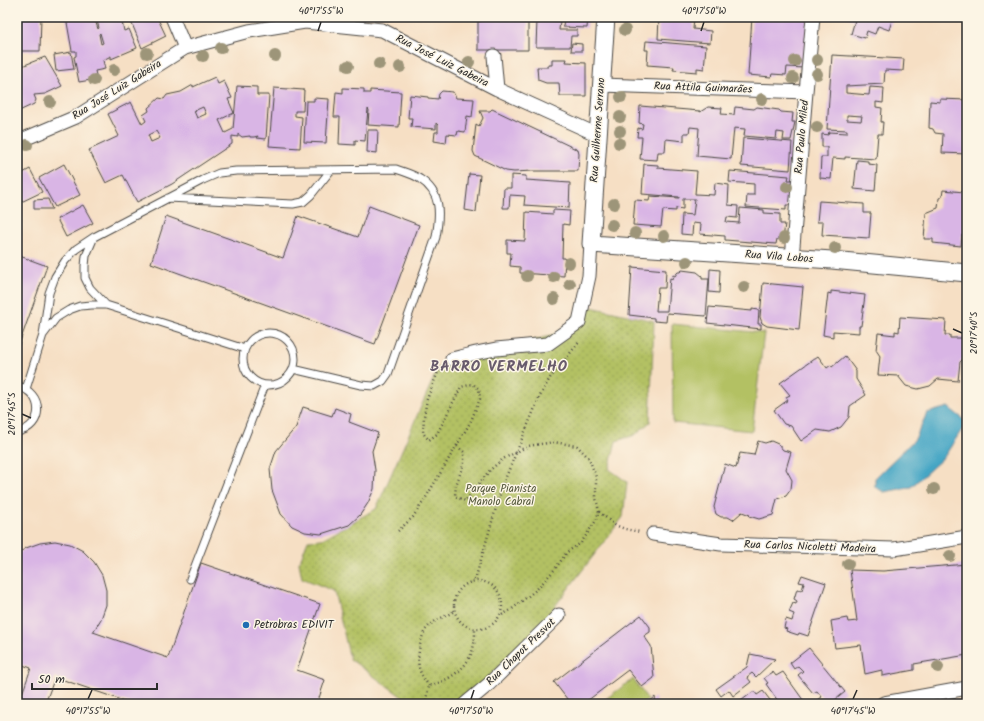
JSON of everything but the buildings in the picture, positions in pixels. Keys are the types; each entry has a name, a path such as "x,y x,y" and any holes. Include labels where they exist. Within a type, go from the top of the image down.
{"street":[{"path":"172,17 185,48"},
{"name":"Rua Guilherme Serrano","path":"591,244 606,17"},
{"name":"Rua Paulo Miled","path":"792,258 813,17"},
{"name":"Rua José Luiz Gabeira","path":"17,142 76,117 185,48 249,30 305,22 382,30 497,89 598,135"},
{"path":"494,56 497,89"},
{"name":"Rua Attila Guimarães","path":"601,84 806,92"},
{"path":"452,359 496,349 548,344 579,322 589,276 591,244"},
{"name":"Rua Vila Lobos","path":"591,244 832,260 967,273"},
{"name":"Rua Carlos Nicoletti Madeira","path":"653,534 721,544 894,549 967,537"},
{"name":"Rua Chapot Presvot","path":"465,704 488,684 559,615"},
{"path":"882,704 967,688"}],"lane":[{"path":"26,388 43,335 49,293 55,276 76,250 94,237 203,180 219,174 236,171 396,169 420,179 433,190 438,205 436,237 388,374 383,381 374,386 361,386 293,369"},
{"path":"168,198 293,204 303,202 331,170"},
{"path":"94,237 86,256 84,266 85,278 90,288 106,305"},
{"path":"43,335 56,318 69,310 80,306 106,305 245,349"},
{"path":"269,333 279,335 287,341 293,349 295,359 293,369 289,377 274,385 265,385 254,381 246,372 243,361 245,349 250,341 259,335 269,333"},
{"path":"190,579 265,385"},
{"path":"17,386 26,388 34,396 38,405 37,416 32,424 24,430 17,432"}],"path":[{"path":"475,580 503,484 540,396 550,378 579,342 583,334"},
{"path":"398,531 413,518 425,499 470,423 480,400 479,390 473,384 461,387 437,434 429,440 423,433 427,399 438,372 452,359"},
{"path":"457,446 464,452 464,463 456,485 455,496 465,501 490,470 503,458 528,446 554,442 577,446 589,458 596,477 598,512 595,522 581,543 568,552 537,589 511,610 500,616 490,627 475,630 462,624 454,612 454,597 462,585 475,580 488,582 498,591 503,604 500,616"},
{"path":"598,512 615,525 625,529 653,534"},
{"path":"425,704 429,686 422,676 419,667 418,656 421,640 426,629 435,621 454,612"},
{"path":"429,686 437,684 455,674 463,667 471,654 475,641 475,630"}],"green space":[{"name":"Parque Pianista Manolo Cabral","path":"582,305 654,321 650,422 635,435 616,441 609,469 627,482 623,517 552,610 486,680 459,704 412,704 350,659 334,591 302,578 299,563 308,540 322,539 376,509 438,368 563,332"},
{"path":"672,324 764,333 752,431 673,423"},
{"path":"633,679 648,700 642,704 599,704"}],"water":[{"path":"948,407 967,422 944,457 911,487 884,492 875,487 875,478 915,439 927,413"}],"place":[{"name":"Petrobras EDIVIT","path":"246,625"}],"district":[{"name":"BARRO VERMELHO","path":"499,367"}]}
